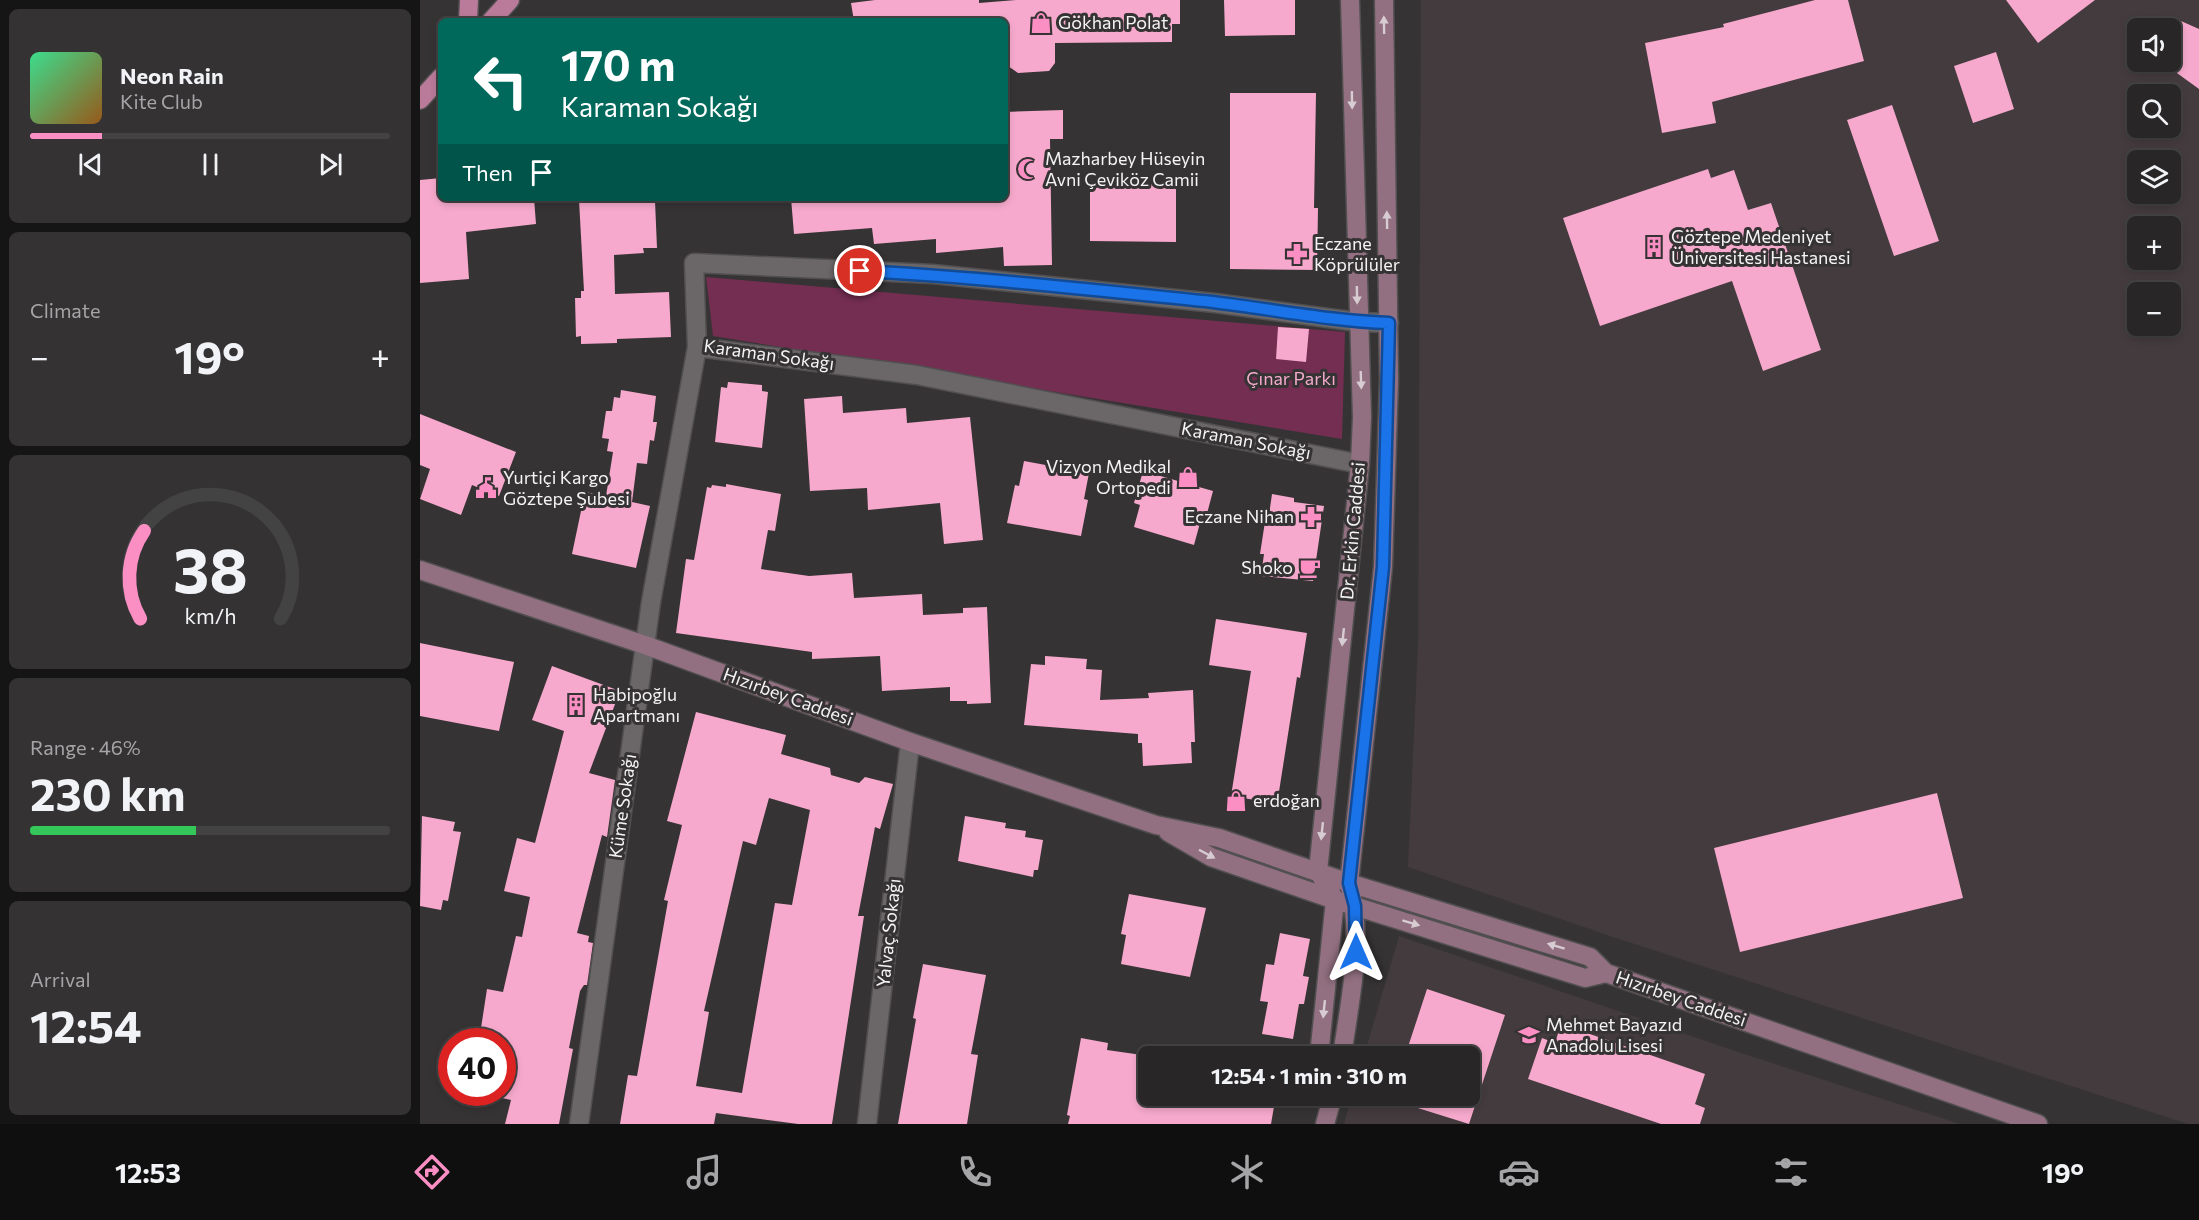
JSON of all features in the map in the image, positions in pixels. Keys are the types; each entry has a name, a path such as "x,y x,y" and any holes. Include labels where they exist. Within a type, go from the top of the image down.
{"main road":[{"path":"468,18 469,0"},
{"path":"494,18 510,0"}],"street":[{"name":"Dr. Erkin Caddesi","path":"1318,872 1360,464 1361,380 1350,0"},
{"name":"Dr. Erkin Caddesi","path":"1343,1046 1356,952 1355,906 1349,883 1383,567 1389,323 1384,0"},
{"name":"Karaman Sokağı","path":"1360,464 917,375 697,347 694,263 933,274 1215,303 1358,322 1389,323"},
{"name":"Küme Sokağı","path":"579,1124 645,645 668,496 697,347"},
{"name":"Hızırbey Caddesi","path":"420,570 645,645 910,742 1156,825 1219,838 1349,883 1590,957 1606,973 2038,1124"},
{"name":"Yalvaç Sokağı","path":"867,1124 910,742"},
{"name":"Hızırbey Caddesi","path":"1156,825 1211,857 1335,900 1585,978 1606,973"},
{"path":"1318,872 1335,900 1320,1046"},
{"path":"1323,1106 1326,1122"},
{"path":"1326,1122 1330,1106"}],"shaded area":[{"path":"1421,0 2199,0 2199,1124 2188,1124 1613,937 1408,867 1418,644"},
{"name":"Mehmet Bayazıd Anadolu Lisesi","path":"1399,936 1738,1052 1960,1124 1344,1124 1349,1106 1480,1106 1480,1046 1367,1046"}],"green space":[{"name":"Çınar Parkı","path":"706,277 1345,332 1342,439 713,336"}],"building":[{"path":"875,0 979,0 979,3 1016,0 1180,0 1180,24 1172,24 1172,42 1055,43 1055,63 1049,71 1018,73 1008,66 1008,18 854,18 851,3"},
{"path":"1224,0 1295,0 1295,35 1225,36"},
{"path":"1815,0 1848,0 1864,61 1712,102 1716,123 1662,133 1645,43 1724,27 1723,24"},
{"path":"2006,0 2095,0 2038,43"},
{"path":"2181,21 2199,29 2199,89 2176,72 2181,72"},
{"path":"1996,52 2014,109 1973,123 1954,66"},
{"path":"1230,93 1316,93 1314,208 1318,208 1317,270 1230,269"},
{"path":"1892,105 1939,241 1894,256 1847,120"},
{"path":"1063,110 1063,139 1050,139 1052,265 1004,266 1003,247 936,253 936,239 874,244 872,228 794,234 791,201 1008,201 1008,112"},
{"name":"Göztepe Medeniyet Üniversitesi Hastanesi","path":"1708,169 1711,178 1734,170 1748,210 1771,203 1821,350 1763,371 1732,281 1600,326 1563,218"},
{"path":"438,178 438,201 534,201 536,224 466,232 469,279 420,283 420,180"},
{"path":"1144,184 1176,184 1176,242 1090,241 1090,186 1144,186"},
{"path":"579,201 655,201 657,248 643,248 644,253 614,255 615,294 669,292 671,337 617,339 617,343 581,344 581,336 576,337 575,298 581,298 581,291 584,291"},
{"path":"1278,327 1309,329 1306,362 1276,359"},
{"path":"728,382 762,385 762,391 768,392 762,448 715,442 721,387 727,388"},
{"path":"621,390 656,396 653,422 657,422 654,441 650,440 647,464 637,463 632,502 650,506 636,568 572,554 585,492 606,496 613,452 607,451 609,439 602,438 606,411 612,411 614,397 620,398"},
{"path":"842,396 843,413 906,408 907,423 970,417 983,540 944,544 940,503 868,510 867,488 810,491 804,399"},
{"path":"420,414 516,452 499,496 472,485 461,515 420,499 430,469 420,465"},
{"path":"1024,461 1089,473 1084,499 1088,500 1081,536 1007,523 1015,485 1019,486"},
{"path":"1143,471 1213,491 1204,525 1200,523 1194,545 1134,527 1140,505 1134,503"},
{"path":"726,484 781,494 775,531 768,530 761,569 809,576 852,573 854,598 922,594 923,615 963,613 963,608 987,607 991,703 967,704 967,701 950,701 950,687 882,691 880,656 812,659 812,652 676,633 686,559 694,560 707,487 711,488 712,485 726,487"},
{"path":"1272,494 1294,498 1294,502 1324,506 1313,581 1261,576 1264,554 1260,554"},
{"path":"1216,619 1307,633 1300,678 1297,677 1278,798 1261,795 1261,801 1231,796 1251,671 1209,665"},
{"path":"420,643 514,662 499,731 420,716"},
{"path":"1045,656 1087,659 1086,669 1102,670 1100,700 1149,698 1148,693 1193,690 1195,742 1191,742 1192,763 1143,766 1142,743 1138,743 1138,734 1024,725 1031,664 1045,665"},
{"path":"552,666 620,691 589,773 615,780 607,837 602,835 577,933 589,936 588,942 593,943 587,985 584,985 580,991 569,1048 573,1049 559,1124 505,1124 510,1106 516,1106 516,1028 481,1028 487,989 503,992 516,936 522,937 530,897 504,891 517,838 535,843 564,731 532,720"},
{"path":"696,712 786,735 781,754 830,768 831,775 859,783 865,777 893,784 880,829 875,827 858,916 864,916 832,1124 798,1124 716,1113 714,1124 620,1124 628,1075 637,1076 668,901 664,900 682,825 667,821","holes":["769,798 810,810 792,905 775,903 742,1093 696,1086 709,1012 704,1011 743,841 756,845"]},
{"path":"1937,793 1963,898 1740,952 1714,848"},
{"path":"422,816 455,822 453,831 461,832 448,901 443,900 441,910 420,906"},
{"path":"965,816 1006,823 1005,828 1026,831 1025,837 1043,840 1038,870 1034,870 1033,877 958,861"},
{"path":"1129,894 1206,908 1190,977 1121,964 1126,935 1121,934"},
{"path":"1280,933 1310,939 1303,976 1309,977 1304,1004 1299,1004 1293,1039 1262,1034 1268,1002 1260,1001 1266,964 1274,965"},
{"path":"923,964 986,975 971,1054 978,1055 967,1124 898,1124"},
{"path":"1427,989 1505,1015 1480,1091 1480,1046 1408,1046"},
{"path":"1561,1024 1705,1074 1695,1104 1705,1108 1700,1124 1661,1124 1528,1079 1542,1038 1555,1043"},
{"path":"1081,1038 1108,1043 1107,1050 1138,1054 1138,1106 1274,1106 1271,1124 1068,1124 1070,1116 1067,1115"},
{"path":"1411,1106 1475,1106 1469,1124"}],"place":[{"name":"Gökhan Polat","path":"1041,23"},
{"name":"Mazharbey Hüseyin Avni Çeviköz Camii","path":"1028,169"},
{"name":"Göztepe Medeniyet Üniversitesi Hastanesi","path":"1654,247"},
{"name":"Eczane Köprülüler","path":"1297,254"},
{"name":"Vizyon Medikal Ortopedi","path":"1188,477"},
{"name":"Yurtiçi Kargo Göztepe Şubesi","path":"486,488"},
{"name":"Eczane Nihan","path":"1311,517"},
{"name":"Shoko","path":"1310,568"},
{"name":"Habipoğlu Apartmanı","path":"576,705"},
{"name":"erdoğan","path":"1236,801"},
{"name":"Mehmet Bayazıd Anadolu Lisesi","path":"1529,1035"}],"route":[{"path":"860,271 933,274 1215,303 1358,322 1389,323 1383,567 1349,883 1355,906 1356,952"}]}
